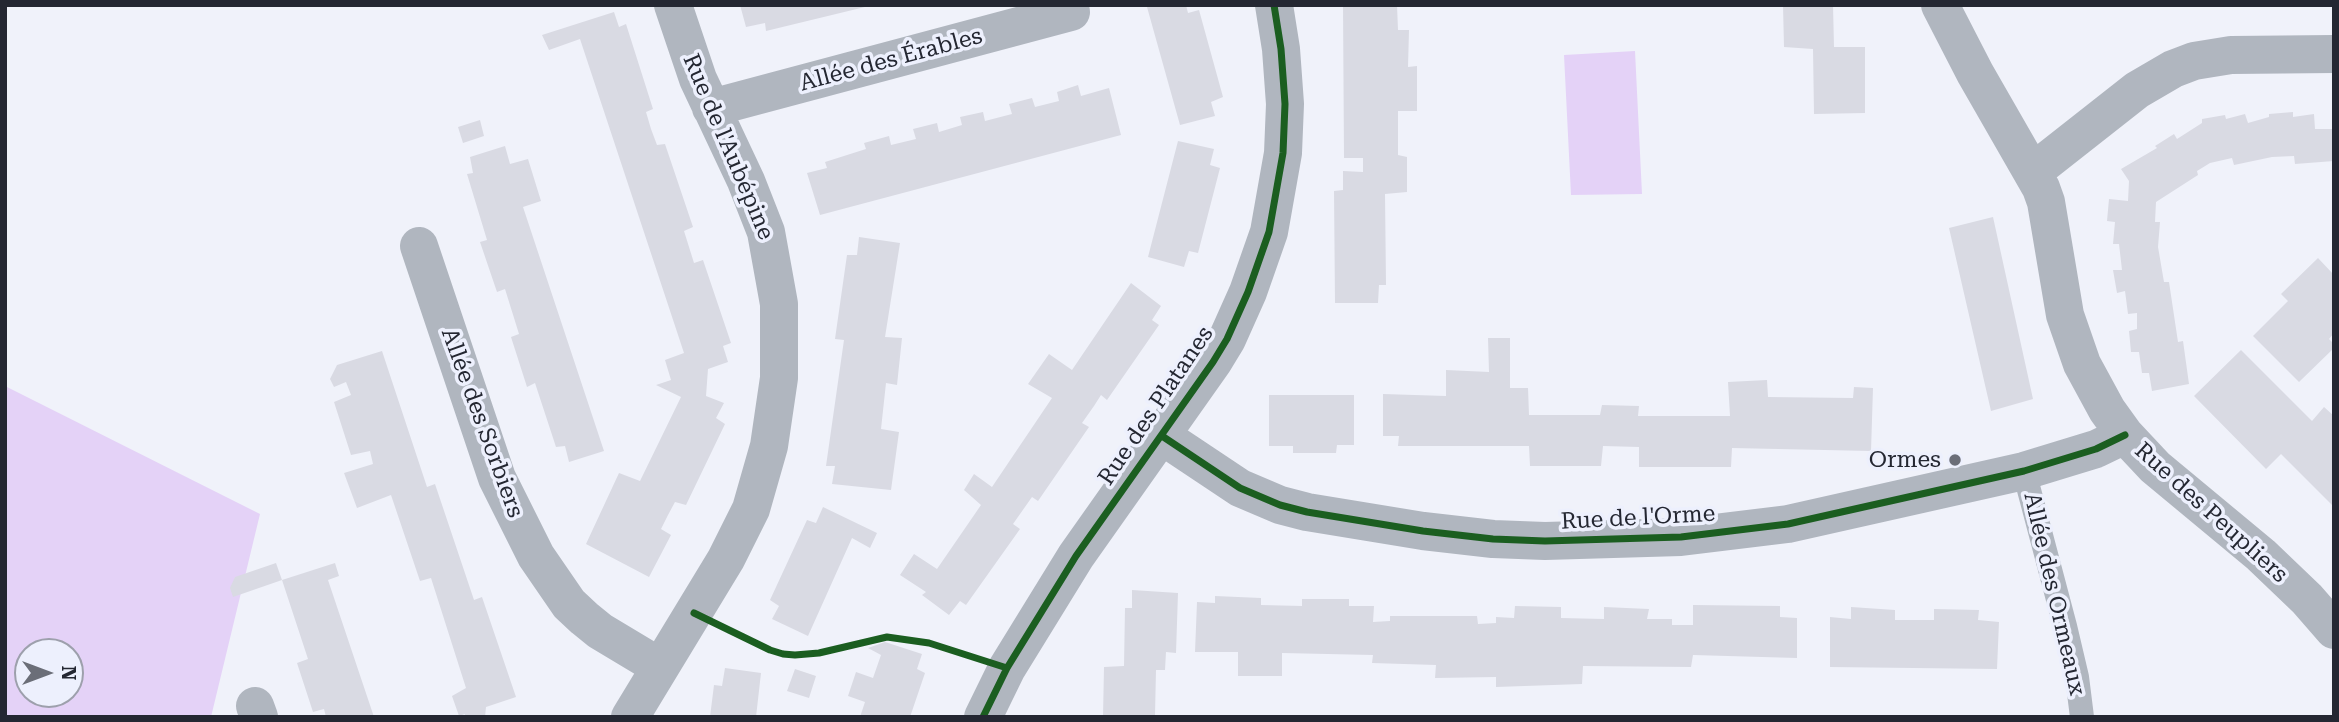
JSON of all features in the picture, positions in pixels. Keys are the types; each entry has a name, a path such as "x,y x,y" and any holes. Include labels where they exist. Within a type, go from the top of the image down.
{"street":[{"name":"Rue de l'Aubépine","path":"630,717 726,559 751,509 769,446 779,378 779,304 772,255 746,181 698,79 673,5"},
{"name":"Rue des Platanes","path":"983,717 1035,620 1095,528 1162,436 1227,339 1248,292 1269,232 1280,180 1285,104 1274,5"},
{"name":"Rue des Peupliers","path":"1940,5 1994,108 2034,172 2046,202 2060,295 2073,339 2094,388 2125,435 2155,467 2282,574 2334,630"},
{"name":"Allée des Érables","path":"710,108 1071,12"},
{"path":"2034,172 2126,99 2156,77 2173,69 2194,61 2231,55 2334,54"},
{"name":"Allée des Sorbiers","path":"419,246 497,478 536,556 569,604 584,618 600,631 660,667"},
{"name":"Rue de l'Orme","path":"1162,436 1220,477 1280,505 1423,531 1493,539 1545,541 1681,537 1766,527 1848,512 2024,471 2096,449 2125,435"}],"lane":[{"name":"Allée des Ormeaux","path":"2024,471 2065,626 2077,677 2082,717"}],"shaded area":[{"path":"1635,51 1642,194 1571,195 1564,55"},
{"path":"5,386 260,514 211,717 5,717"}],"building":[{"path":"740,5 869,6 766,31 765,23 746,27"},
{"path":"1186,5 1188,13 1199,10 1223,97 1211,102 1215,116 1180,125 1147,7"},
{"path":"1343,5 1397,5 1398,30 1409,30 1408,67 1417,66 1417,111 1398,111 1398,155 1407,157 1407,192 1385,194 1386,285 1379,285 1378,303 1335,303 1334,191 1343,190 1343,171 1363,172 1363,158 1344,158"},
{"path":"1783,5 1833,5 1834,47 1865,47 1865,113 1814,114 1813,49 1784,47"},
{"path":"614,12 619,27 626,24 653,109 646,112 651,129 657,145 665,144 693,227 684,231 694,263 703,260 731,343 723,346 728,362 708,369 706,396 724,403 716,418 725,424 686,505 675,502 661,529 671,535 649,577 586,544 619,473 640,481 681,397 656,385 671,380 665,360 684,353 580,39 549,50 542,35"},
{"path":"1078,85 1081,96 1109,88 1121,135 820,215 807,173 827,168 825,162 866,149 864,143 889,136 891,145 916,139 913,129 937,123 939,132 962,125 960,117 983,112 985,121 1012,114 1009,104 1032,98 1035,107 1059,101 1057,92"},
{"path":"2293,112 2293,117 2314,114 2315,129 2334,129 2334,161 2295,164 2294,156 2272,157 2234,165 2232,158 2210,163 2197,171 2198,175 2156,202 2155,222 2160,222 2158,247 2164,282 2169,282 2178,342 2183,341 2189,384 2152,391 2149,373 2142,373 2139,352 2131,352 2129,331 2137,329 2137,313 2128,314 2125,291 2117,293 2113,270 2122,270 2119,244 2113,244 2115,222 2107,221 2109,199 2128,201 2129,181 2121,169 2157,148 2155,146 2174,134 2177,139 2202,123 2202,119 2225,115 2226,119 2245,114 2248,123 2269,117 2269,114"},
{"path":"480,120 484,136 463,143 458,127"},
{"path":"1178,141 1214,149 1210,165 1220,168 1198,253 1189,251 1184,267 1148,257"},
{"path":"505,146 510,164 528,159 541,201 523,207 604,451 569,462 565,446 556,447 535,383 527,387 511,337 519,334 505,289 497,292 480,242 487,240 467,174 473,173 470,157"},
{"path":"1993,217 2033,399 1991,411 1949,228"},
{"path":"859,237 900,243 885,337 902,338 897,385 886,383 881,429 899,432 891,490 832,484 835,466 826,466 844,340 835,339 847,255 857,255"},
{"path":"2318,258 2334,275 2334,333 2329,339 2334,348 2299,382 2253,336 2288,301 2281,294"},
{"path":"1131,283 1161,306 1152,320 1159,325 1107,400 1101,395 1082,423 1089,427 1038,501 1032,497 1013,524 1020,529 966,605 960,601 949,615 922,595 926,592 900,575 914,554 937,569 981,505 964,490 974,474 992,487 1052,398 1028,384 1049,354 1072,370"},
{"path":"1488,338 1510,338 1510,388 1528,388 1529,415 1600,415 1602,405 1639,406 1638,416 1730,416 1728,382 1767,380 1768,397 1853,398 1854,387 1873,388 1871,451 1732,448 1731,467 1639,467 1639,447 1603,446 1601,466 1530,466 1529,446 1398,446 1399,436 1383,436 1383,394 1446,396 1446,370 1489,372"},
{"path":"2241,350 2312,421 2324,407 2334,416 2334,507 2281,454 2266,469 2194,396"},
{"path":"382,351 427,487 435,484 474,600 482,597 516,697 486,707 485,717 464,717 465,714 459,716 452,696 466,688 431,578 420,581 391,495 357,508 344,473 373,464 370,451 351,455 334,402 351,395 346,382 334,387 330,379 337,365"},
{"path":"1269,395 1354,395 1354,445 1337,445 1336,453 1293,453 1293,446 1269,446"},
{"path":"823,507 877,533 870,548 852,538 808,636 772,619 779,606 770,600 807,520 816,523"},
{"path":"276,563 282,580 233,597 230,588 235,577"},
{"path":"335,563 339,576 328,580 374,717 326,717 324,709 313,712 297,663 308,659 282,580"},
{"path":"1132,590 1178,593 1176,653 1166,652 1165,670 1156,670 1155,715 1103,717 1104,667 1124,666 1125,608 1132,608"},
{"path":"1215,596 1261,598 1261,605 1302,606 1302,599 1349,599 1349,606 1374,606 1373,622 1390,621 1390,616 1477,616 1478,624 1496,623 1496,617 1514,618 1515,606 1561,607 1561,618 1604,619 1604,607 1649,609 1647,619 1672,619 1672,625 1693,625 1693,605 1780,606 1780,617 1797,618 1797,658 1693,655 1691,667 1583,666 1582,684 1496,687 1496,677 1435,678 1436,665 1372,663 1373,655 1282,653 1282,676 1238,676 1238,652 1195,652 1197,602 1215,603"},
{"path":"1851,607 1895,610 1895,620 1934,620 1934,609 1979,610 1978,620 1999,622 1997,669 1830,667 1830,617 1851,619"},
{"path":"885,642 922,654 917,669 925,673 910,717 860,717 865,702 848,696 856,672 873,678 881,655 868,648"},
{"path":"725,668 761,673 756,717 710,717 714,685 722,686"},
{"path":"795,669 816,676 809,698 787,691"}],"cycle path":[{"path":"983,717 1007,668 1076,556 1213,362 1227,339 1248,292 1269,232 1283,153 1285,104 1274,5"},
{"path":"1162,436 1240,488 1280,505 1423,531 1493,539 1545,541 1681,537 1788,524 2024,471 2096,449 2125,435"},
{"path":"694,613 783,654 819,653 887,637 929,643 1007,668"}],"place":[{"name":"Ormes","path":"1955,460"}]}
